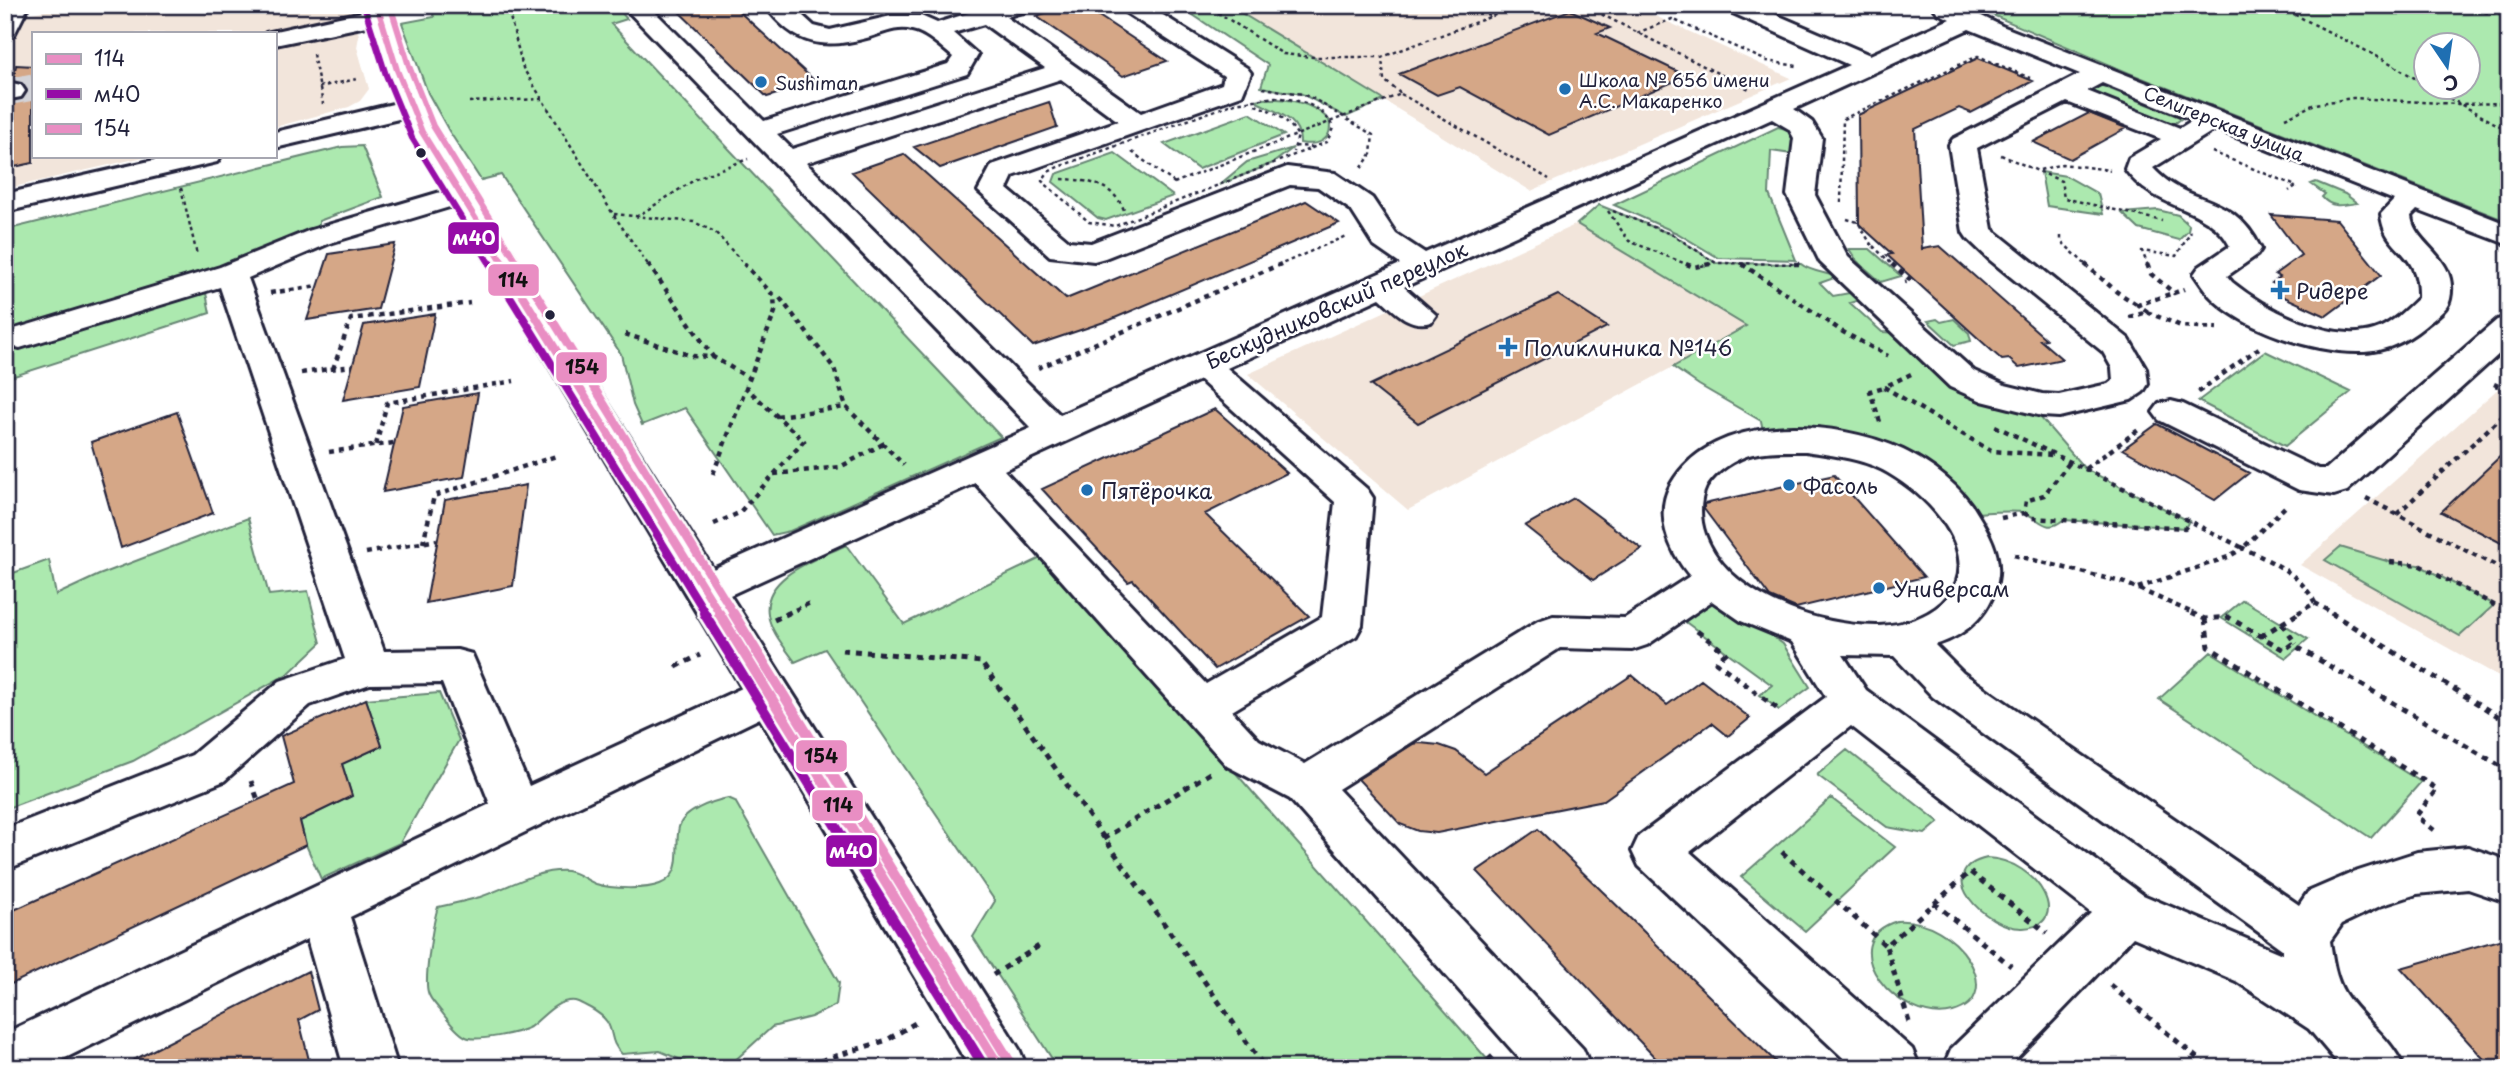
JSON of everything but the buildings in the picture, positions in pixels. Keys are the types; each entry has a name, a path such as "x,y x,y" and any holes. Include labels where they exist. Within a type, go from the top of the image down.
{"street":[{"path":"5,30 12,5"},
{"path":"634,5 1055,431"},
{"path":"773,147 958,69 966,55 924,23 896,21 839,38 813,36 777,5"},
{"path":"935,31 1020,5"},
{"path":"1130,5 1238,74 1233,89 1122,134 1002,171 992,191 1060,250 1094,253 1127,231 1200,202 1287,176 1325,179 1362,204 1385,240 1422,265"},
{"path":"1734,5 1871,65"},
{"name":"Селигерская улица","path":"1940,5 1969,20 2100,74 2509,236"},
{"path":"276,38 378,11 422,132 1000,1068"},
{"path":"987,15 1064,70 1122,134"},
{"name":"Бескудниковский переулок","path":"704,590 1422,265 1764,100 1871,65 1969,20"},
{"path":"773,147 1064,70"},
{"path":"1764,100 1790,117 1805,131 1808,138 1801,195 1835,262 1962,379 2028,403 2059,406 2119,392 2131,384 2129,368 2118,346 2001,254 1978,232 1963,145 2100,74"},
{"path":"2066,92 2191,149"},
{"path":"276,140 411,107"},
{"path":"2214,119 2191,149 2139,164 2143,174 2161,189 2224,218 2244,241 2246,249 2210,274 2215,285 2230,298 2311,337 2346,342 2377,340 2417,318 2434,300 2431,269 2425,258 2398,231 2396,223 2396,214 2413,198"},
{"path":"5,203 198,158"},
{"path":"20,338 225,285 319,237 460,195"},
{"path":"1380,283 1420,315"},
{"path":"225,285 267,378 369,668"},
{"path":"2171,412 2312,481 2334,481 2501,355"},
{"path":"1202,365 1354,498 1342,625 1202,708"},
{"path":"1806,439 1873,452 1900,464 1929,486 1958,514 1971,536 1980,576 1969,604 1942,626 1903,639 1856,641 1807,632 1755,610 1714,580 1690,549 1680,518 1685,489 1701,466 1729,449 1765,440 1806,439"},
{"path":"979,465 1243,753 1306,786 1564,1068"},
{"path":"1306,786 1553,632 1632,634 1714,580"},
{"path":"1807,632 1852,702 2126,911 2254,964 2327,1012 2377,1068"},
{"path":"1903,639 1948,685 2305,937"},
{"path":"5,850 208,768 295,693 369,668 457,666 517,813"},
{"path":"5,1060 770,694"},
{"path":"1852,702 1656,851 1893,1068"},
{"path":"2327,1012 2310,975 2305,937 2325,908 2369,888 2417,873 2488,875"},
{"path":"322,907 371,1068"},
{"path":"1970,1068 2126,911"}],"path":[{"path":"507,5 523,68 613,214 713,357 749,378"},
{"path":"1206,5 1283,54 1313,57 1382,57 1522,5"},
{"path":"1468,5 1490,17"},
{"path":"1583,5 1764,100"},
{"path":"2016,12 2131,5"},
{"path":"2276,5 2299,19 2394,63 2411,75"},
{"path":"2415,5 2509,15"},
{"path":"1637,33 1672,19 1767,61 1803,67"},
{"path":"1841,205 1843,119 1978,56 2066,92"},
{"path":"1382,57 1381,75 1384,85 1553,182"},
{"path":"319,88 357,79"},
{"path":"1254,88 1302,94 1373,135 1370,159 1343,191"},
{"path":"1174,183 1401,94"},
{"path":"1235,97 1229,99 1235,103 1257,105 1287,121 1298,136 1295,150 1285,160"},
{"path":"1263,97 1294,99 1318,108 1332,122 1333,128 1327,142 1200,202 1127,231 1089,222 1043,184 1042,180 1058,167 1122,134 1263,97"},
{"path":"2281,119 2315,104 2353,98 2457,104 2509,103"},
{"path":"468,102 542,99"},
{"path":"2454,102 2509,131"},
{"path":"1122,134 1174,183 1200,202"},
{"path":"1963,145 2003,156 2061,181 2064,198 2132,216 2169,222"},
{"path":"636,217 699,177 773,147"},
{"path":"2191,149 2213,152 2297,186 2289,191"},
{"path":"2038,171 2062,164 2143,174"},
{"path":"178,179 225,285 318,286"},
{"path":"996,184 1078,180 1107,187 1118,196 1127,231"},
{"path":"1716,263 1673,235 1605,208 1629,241 1694,267 1716,263 1835,262"},
{"path":"613,214 694,222 715,232 774,296 775,312 713,474"},
{"path":"1840,218 1846,225"},
{"path":"1008,384 1021,375 1376,224"},
{"path":"2061,236 2061,241 2089,267 2128,300 2147,312 2181,326 2219,328"},
{"path":"2174,293 2151,274 2141,251 2176,256 2190,236"},
{"path":"2138,305 2200,284 2215,285"},
{"path":"780,298 834,368 846,407 912,473"},
{"path":"333,369 351,319 470,303"},
{"path":"2093,326 2147,312"},
{"path":"625,334 692,356 713,357"},
{"path":"2171,412 2261,347"},
{"path":"2501,355 2509,391"},
{"path":"267,378 352,366"},
{"path":"1873,452 1883,434 1870,391 1912,374"},
{"path":"376,445 387,403 514,381"},
{"path":"714,524 739,513 804,441 745,387"},
{"path":"1884,387 1991,451 2057,456"},
{"path":"777,416 846,407"},
{"path":"2509,410 2397,514 2509,573"},
{"path":"295,456 394,443"},
{"path":"774,474 840,467 883,444"},
{"path":"423,543 434,496 556,456"},
{"path":"2024,513 2026,501 2044,495 2070,462"},
{"path":"2081,467 2298,576 2311,590 2315,603 2509,723"},
{"path":"2137,588 2228,557 2243,548 2312,481"},
{"path":"1971,536 2024,513"},
{"path":"2024,513 2032,518 2185,528 2189,521"},
{"path":"1971,536 2125,583 2205,619 2228,617 2284,650 2292,644 2509,771"},
{"path":"331,560 437,540"},
{"path":"2390,562 2419,565 2509,613"},
{"path":"775,620 810,603"},
{"path":"2261,636 2315,603"},
{"path":"1669,610 1726,653 1716,662 1811,733"},
{"path":"2205,619 2209,648 2437,789 2416,816 2488,875"},
{"path":"2283,624 2298,648"},
{"path":"842,650 981,663 1265,1068"},
{"path":"676,667 700,655"},
{"path":"1103,839 1243,753"},
{"path":"1782,852 1886,946"},
{"path":"1934,903 2044,994"}],"shaded area":[{"path":"75,5 353,5 359,36 357,47 369,89 360,101 349,107 276,127 276,32 32,32 32,158 139,158 5,189 5,18"},
{"name":"Школа № 656 имени А.С. Макаренко","path":"1228,5 1631,5 1791,78 1531,191"},
{"name":"Поликлиника №146","path":"1577,224 1747,327 1408,510 1248,374"},
{"path":"2509,379 2509,682 2300,565"}],"green space":[{"path":"431,5 615,5 627,19 611,24 1001,437 790,531 772,535 685,408 642,425 633,405 621,354 501,175 481,180 449,131 428,93 402,23 434,17"},
{"path":"1178,5 1228,5 1384,100 1346,117 1302,94 1261,87 1268,65"},
{"path":"1969,5 2509,5 2509,222 2129,73"},
{"path":"2100,85 2182,118 2177,122 2162,122 2097,96 2094,88"},
{"path":"1257,100 1289,100 1314,109 1329,120 1327,137 1318,143 1300,143 1297,128 1292,122 1259,103"},
{"path":"1250,113 1284,135 1198,169 1164,144"},
{"path":"1778,127 1790,130 1794,136 1792,154 1771,151 1769,194 1796,260 1719,258 1677,233 1614,205"},
{"path":"362,146 383,197 319,221 319,237 204,283 210,313 5,379 5,230 342,147"},
{"path":"1293,148 1273,163 1219,185 1247,162"},
{"path":"1115,153 1173,196 1106,220 1098,218 1053,182 1056,174"},
{"path":"2041,172 2066,176 2098,194 2103,214 2047,206"},
{"path":"2316,182 2345,194 2357,203 2338,205 2326,201 2322,197 2325,194 2311,184"},
{"path":"1599,205 1673,235 1716,263 1801,264 1837,277 1820,283 1833,296 1855,292 1862,299 1850,303 1882,332 1902,333 2028,403 2085,469 2189,521 2185,528 2063,520 2048,526 2020,512 1958,514 1901,464 1765,440 1761,421 1673,367 1746,326 1577,224"},
{"path":"2158,210 2178,215 2189,225 2188,231 2179,240 2139,229 2122,213"},
{"path":"1849,249 1870,249 1901,276 1881,282 1857,261"},
{"path":"1937,319 1941,322 1954,319 1969,333 1971,341 1954,345 1928,321"},
{"path":"2265,351 2351,392 2285,446 2198,401"},
{"path":"248,518 269,595 308,591 321,643 289,673 133,761 5,809 5,576 49,560 56,595 99,575"},
{"path":"846,545 904,624 1045,556 1495,1068 1058,1068 973,937 995,901 825,649 795,662 772,627 768,614 769,600 783,578 808,562"},
{"path":"2340,547 2390,562 2419,565 2494,605 2460,636 2325,560"},
{"path":"1704,587 1783,644 1810,687 1779,710 1760,695 1772,685 1669,610"},
{"path":"2243,600 2308,639 2286,658 2221,618"},
{"path":"2211,652 2421,782 2371,838 2159,699"},
{"path":"439,693 459,740 400,843 321,879 306,845 300,821 352,796 342,764 382,746 366,699"},
{"path":"1847,750 1939,822 1925,834 1887,827 1817,775"},
{"path":"728,798 735,801 839,983 836,1005 811,1017 772,1027 731,1064 700,1068 660,1051 622,1054 614,1042 606,1020 575,1001 555,1006 525,1029 498,1036 471,1038 459,1032 431,999 427,975 438,907 480,897 533,876 556,871 578,874 596,884 610,887 637,888 660,884 668,880 676,867 679,827 682,821 699,808"},
{"path":"1831,798 1895,847 1805,931 1741,877"},
{"path":"1987,858 2006,862 2035,880 2044,893 2048,906 2046,917 2038,925 2023,928 2008,926 1980,910 1969,898 1963,886 1963,875 1971,865"},
{"path":"1897,921 1919,923 1939,931 1956,944 1968,959 1976,976 1976,991 1969,1004 1953,1012 1932,1013 1912,1007 1894,995 1879,980 1871,963 1869,946 1878,932"}],"tunnel":[{"path":"12,91 32,87"}],"transit line":[{"name":"114","path":"377,5 397,70 422,132 1000,1068"},
{"name":"154","path":"390,5 409,66 433,126 1010,1062"},
{"name":"м40","path":"365,9 386,75 412,138 985,1068"}],"place":[{"name":"Sushiman","path":"761,82"},
{"name":"Школа № 656 имени А.С. Макаренко","path":"1565,89"},
{"name":"Ридере","path":"2280,290"},
{"name":"Поликлиника №146","path":"1508,347"},
{"name":"Фасоль","path":"1789,485"},
{"name":"Пятёрочка","path":"1087,490"},
{"name":"Универсам","path":"1879,588"}]}
